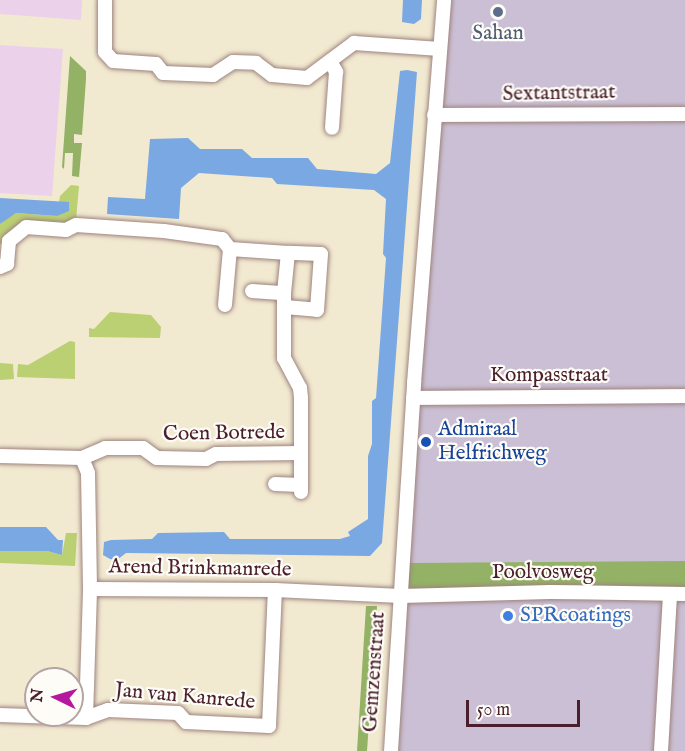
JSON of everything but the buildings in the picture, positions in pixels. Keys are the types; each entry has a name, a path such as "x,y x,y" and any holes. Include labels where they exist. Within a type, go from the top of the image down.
{"street":[{"path":"105,0 105,52 113,61 156,64 163,73 208,76 213,75 230,62 256,63 272,75 308,78 349,45 357,42 440,49"},
{"path":"401,596 413,398 444,0"},
{"path":"330,61 336,72 332,128"},
{"name":"Sextantstraat","path":"434,115 685,114"},
{"path":"0,267 7,264 9,241 26,228 66,230 76,225 164,231 222,239 230,249 225,305"},
{"path":"230,249 321,254 317,310 252,291"},
{"name":"Coen Botrede","path":"275,484 301,488 300,388 284,358 284,300 288,253"},
{"name":"Kompasstraat","path":"413,398 685,396"},
{"name":"Coen Botrede","path":"82,458 105,448 143,448 157,458 206,459 216,454 301,453"},
{"path":"0,456 82,458 88,473 90,589"},
{"name":"Arend Brinkmanrede","path":"86,718 90,589 275,590 401,596"},
{"name":"Jan van Kanrede","path":"0,715 86,718 108,710 178,713 186,722 269,726 275,590"},
{"name":"Poolvosweg","path":"401,596 550,592 685,594"},
{"path":"661,751 670,594"},
{"name":"Gemzenstraat","path":"391,751 401,596"}],"shaded area":[{"path":"0,0 82,0 81,20 0,14"},
{"path":"443,0 685,0 685,751 393,751"},
{"path":"0,45 63,49 52,196 0,193"}],"green space":[{"path":"70,56 86,71 82,135 74,134 74,143 82,143 79,177 72,176 73,153 65,153 64,169 62,167"},
{"path":"71,185 79,186 76,220 65,225 20,223 5,235 3,244 0,244 0,224 8,217 16,213 57,216 69,203 59,202 60,196"},
{"path":"110,312 151,315 161,327 160,338 89,337 89,328 94,329"},
{"path":"70,341 75,342 75,379 17,377 18,364 28,365"},
{"path":"0,363 13,364 14,379 0,380"},
{"path":"66,533 77,533 75,566 0,563 0,551 47,551 62,555"},
{"path":"685,561 685,589 418,592 408,586 409,563"},
{"path":"366,606 377,606 367,751 357,751"}],"water":[{"path":"403,0 422,0 421,19 414,24 402,22"},
{"path":"400,71 417,72 382,543 370,556 126,553 117,560 103,555 104,542 152,539 158,533 224,532 230,539 340,539 350,536 348,532 368,519 368,456 372,444 372,401 376,398 386,258 383,254 386,199 374,190 277,184 272,178 199,173 181,188 179,219 107,214 108,197 145,199 150,139 188,138 200,149 242,149 252,158 308,158 317,169 376,174 390,163"},
{"path":"0,198 69,202 69,211 57,216 16,213 0,224"},
{"path":"0,527 46,527 58,540 63,540 62,555 47,551 0,551"}],"place":[{"name":"Sahan","path":"498,12"},
{"name":"Admiraal Helfrichweg","path":"426,442"},
{"name":"SPRcoatings","path":"508,616"}]}
